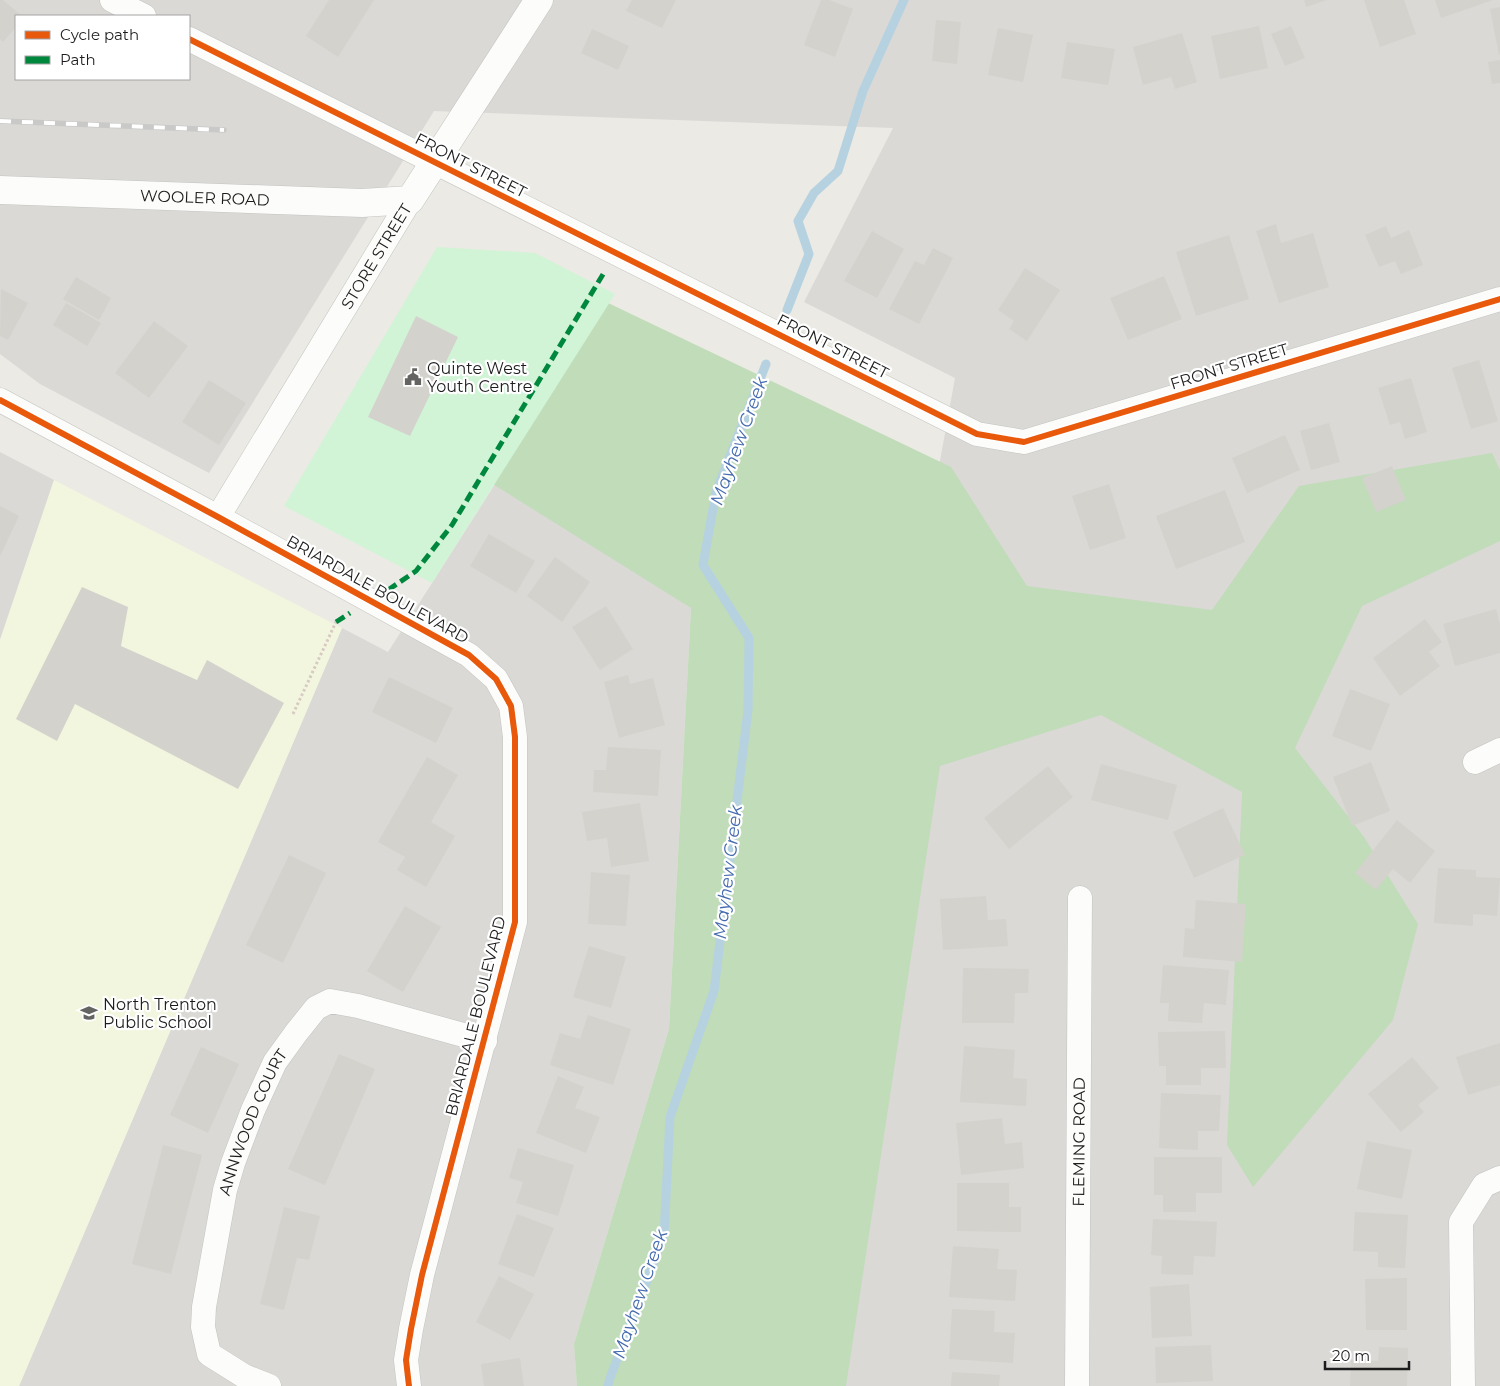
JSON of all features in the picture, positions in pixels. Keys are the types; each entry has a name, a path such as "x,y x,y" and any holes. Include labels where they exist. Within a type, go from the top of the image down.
{"street":[{"path":"112,0 142,15"},
{"name":"STORE STREET","path":"218,516 434,161 539,0"},
{"name":"FRONT STREET","path":"190,39 977,434 1024,442 1500,299"},
{"name":"WOOLER ROAD","path":"0,190 362,203 410,200"},
{"name":"BRIARDALE BOULEVARD","path":"0,400 218,516 469,655 496,678 511,706 515,737 515,922 420,1284 406,1360 409,1386"},
{"path":"1476,762 1500,750"},
{"name":"FLEMING ROAD","path":"1077,1386 1080,898"},
{"name":"ANNWOOD COURT","path":"269,1386 244,1376 209,1354 203,1327 204,1307 225,1190 253,1110 276,1062 296,1032 316,1008 330,1001 366,1008 485,1041"},
{"path":"1463,1386 1461,1222 1484,1185 1500,1178"}],"path":[{"path":"293,714 336,622"}],"shaded area":[{"path":"0,0 1500,0 1500,1386 799,1386 863,886 955,378 804,302 893,128 434,111 209,473 40,384 0,354"},
{"path":"437,247 535,253 615,294 432,583 284,506"},
{"path":"0,452 54,480 0,640"},
{"path":"499,478 691,608 669,1029 574,1344 577,1386 19,1386 342,628 388,652"},
{"name":"North Trenton Public School","path":"54,480 342,628 19,1386 0,1386 0,640"}],"green space":[{"path":"583,291 951,467 1027,586 1212,610 1299,486 1492,453 1500,470 1500,541 1362,606 1295,748 1364,837 1418,924 1393,1020 1253,1187 1227,1145 1242,792 1101,715 940,766 846,1386 577,1386 574,1344 669,1029 691,608 472,471"}],"building":[{"path":"0,0 3,0 21,15 15,15 15,28 3,42 0,39"},
{"path":"329,0 374,0 338,57 306,36"},
{"path":"632,0 676,0 662,28 626,11"},
{"path":"821,0 829,0 853,9 835,57 804,45"},
{"path":"1304,0 1327,0 1306,7"},
{"path":"1364,0 1404,0 1416,34 1380,47"},
{"path":"1435,0 1493,0 1441,18"},
{"path":"1500,7 1500,54 1499,55 1490,9"},
{"path":"936,20 961,22 957,64 932,61"},
{"path":"1259,26 1268,68 1220,79 1211,36"},
{"path":"1291,26 1305,58 1285,66 1271,34"},
{"path":"998,28 1033,35 1023,82 988,75"},
{"path":"592,29 629,46 618,70 581,53"},
{"path":"1182,33 1197,82 1175,89 1171,77 1143,85 1133,47"},
{"path":"1067,42 1115,49 1108,85 1061,78"},
{"path":"1500,60 1500,83 1492,84 1488,62"},
{"path":"1276,224 1281,243 1313,233 1329,287 1279,303 1256,231"},
{"path":"1386,226 1391,238 1409,230 1423,265 1401,274 1395,261 1379,267 1365,235"},
{"path":"872,231 904,249 877,298 844,281"},
{"path":"1229,235 1249,299 1196,316 1176,252"},
{"path":"933,248 953,258 919,324 889,309 915,261 924,265"},
{"path":"1025,268 1060,290 1027,341 1009,329 1014,321 998,310"},
{"path":"1164,276 1182,319 1128,340 1110,298"},
{"path":"76,277 111,298 99,320 63,299"},
{"path":"1,289 28,303 8,340 0,336"},
{"path":"66,303 101,323 87,346 53,325"},
{"name":"Quinte West Youth Centre","path":"416,316 458,337 410,436 368,417"},
{"path":"154,321 188,346 149,398 115,373"},
{"path":"1479,360 1498,421 1471,429 1452,368"},
{"path":"1411,378 1427,432 1405,439 1400,422 1390,425 1378,388"},
{"path":"209,380 246,403 219,445 182,422"},
{"path":"1329,423 1340,462 1311,470 1300,431"},
{"path":"1285,435 1300,470 1247,493 1232,458"},
{"path":"1392,466 1406,500 1376,512 1362,478"},
{"path":"1109,484 1126,538 1090,550 1072,496"},
{"path":"1225,490 1245,542 1176,569 1156,516"},
{"path":"0,506 19,516 0,556"},
{"path":"489,534 535,561 516,593 470,566"},
{"path":"555,557 590,582 562,622 527,596"},
{"path":"82,587 128,607 121,646 197,680 207,660 284,703 238,789 75,704 57,741 16,719"},
{"path":"606,606 633,649 600,670 572,627"},
{"path":"1496,609 1500,624 1500,653 1455,666 1443,624"},
{"path":"1425,619 1442,642 1429,652 1440,666 1400,696 1373,658"},
{"path":"628,675 630,684 653,678 665,725 619,738 604,682"},
{"path":"389,677 453,708 436,743 372,712"},
{"path":"1350,689 1390,704 1371,751 1332,736"},
{"path":"608,747 661,750 658,796 593,792 594,770 606,770"},
{"path":"427,757 458,775 431,822 455,836 426,887 397,870 405,857 378,842"},
{"path":"1371,762 1390,811 1352,826 1333,777"},
{"path":"1101,764 1177,785 1168,820 1091,800"},
{"path":"1048,766 1073,797 1009,849 984,818"},
{"path":"640,803 649,861 611,867 607,838 587,841 582,812"},
{"path":"1223,808 1245,855 1194,878 1173,832"},
{"path":"1397,820 1435,851 1410,883 1393,869 1376,890 1355,873"},
{"path":"289,855 326,873 283,963 246,945"},
{"path":"1438,868 1476,870 1476,877 1500,878 1497,916 1473,914 1473,926 1434,923"},
{"path":"591,872 630,875 626,926 588,924"},
{"path":"986,896 988,920 1006,919 1008,946 943,950 940,899"},
{"path":"1196,900 1246,904 1242,962 1183,957 1185,928 1194,929"},
{"path":"405,906 441,927 403,992 367,971"},
{"path":"589,946 626,957 611,1008 573,997"},
{"path":"1163,965 1229,970 1226,1005 1204,1003 1202,1023 1168,1021 1169,1003 1160,1003"},
{"path":"963,968 1029,969 1028,993 1015,993 1014,1023 962,1023"},
{"path":"588,1015 631,1029 613,1085 550,1065 560,1033 580,1039"},
{"path":"1225,1031 1226,1068 1201,1068 1201,1085 1166,1085 1166,1066 1159,1066 1158,1032"},
{"path":"1500,1043 1500,1085 1468,1095 1456,1057"},
{"path":"964,1046 1015,1050 1013,1078 1027,1079 1026,1106 960,1102"},
{"path":"201,1047 239,1064 208,1133 170,1115"},
{"path":"339,1054 375,1069 325,1185 288,1169"},
{"path":"1412,1057 1439,1088 1418,1105 1424,1112 1401,1132 1368,1094"},
{"path":"558,1076 584,1087 575,1108 600,1117 586,1153 536,1133"},
{"path":"1161,1093 1221,1095 1219,1131 1198,1131 1198,1150 1159,1148"},
{"path":"1002,1118 1005,1144 1022,1142 1024,1168 961,1175 956,1123"},
{"path":"1367,1141 1412,1150 1402,1199 1357,1189"},
{"path":"163,1145 202,1155 171,1274 132,1264"},
{"path":"518,1148 574,1165 558,1216 516,1203 523,1182 509,1178"},
{"path":"1154,1157 1222,1157 1222,1193 1196,1193 1196,1212 1163,1212 1163,1195 1154,1195"},
{"path":"957,1183 1009,1183 1009,1207 1021,1207 1021,1232 957,1231"},
{"path":"284,1207 320,1216 309,1260 297,1258 284,1310 260,1304"},
{"path":"1355,1212 1408,1215 1405,1268 1378,1267 1378,1252 1353,1251"},
{"path":"517,1214 554,1228 534,1277 498,1264"},
{"path":"1153,1219 1217,1222 1215,1257 1194,1256 1193,1275 1161,1274 1162,1256 1151,1255"},
{"path":"953,1246 999,1249 997,1269 1017,1270 1015,1301 949,1297"},
{"path":"499,1276 534,1294 510,1340 476,1322"},
{"path":"1407,1278 1407,1330 1366,1330 1365,1279"},
{"path":"1189,1284 1192,1336 1152,1338 1150,1287"},
{"path":"952,1309 995,1311 994,1332 1015,1333 1013,1363 949,1359"},
{"path":"1211,1345 1213,1381 1156,1383 1155,1347"},
{"path":"1379,1347 1408,1348 1407,1386 1350,1386 1351,1360 1378,1361"},
{"path":"520,1358 524,1386 484,1386 481,1364"},
{"path":"952,1372 1000,1375 999,1386 951,1386"}],"waterway":[{"name":"Mayhew Creek","path":"787,310 809,254 798,221 814,193 838,171 863,91 904,0"},
{"name":"Mayhew Creek","path":"608,1386 664,1235 670,1117 714,991 748,710 749,638 703,565 716,492 766,364"}],"railway":[{"path":"0,121 224,130"}],"marked path":[{"path":"388,590 416,571 452,525 605,271"},
{"path":"336,622 350,613"}],"cycle path":[{"path":"190,40 977,434 1024,442 1500,299"},
{"path":"0,400 469,655 496,679 511,706 515,737 515,922 422,1275 406,1360 409,1386"}],"place":[{"name":"Quinte West Youth Centre","path":"413,377"},
{"name":"North Trenton Public School","path":"89,1013"}]}
